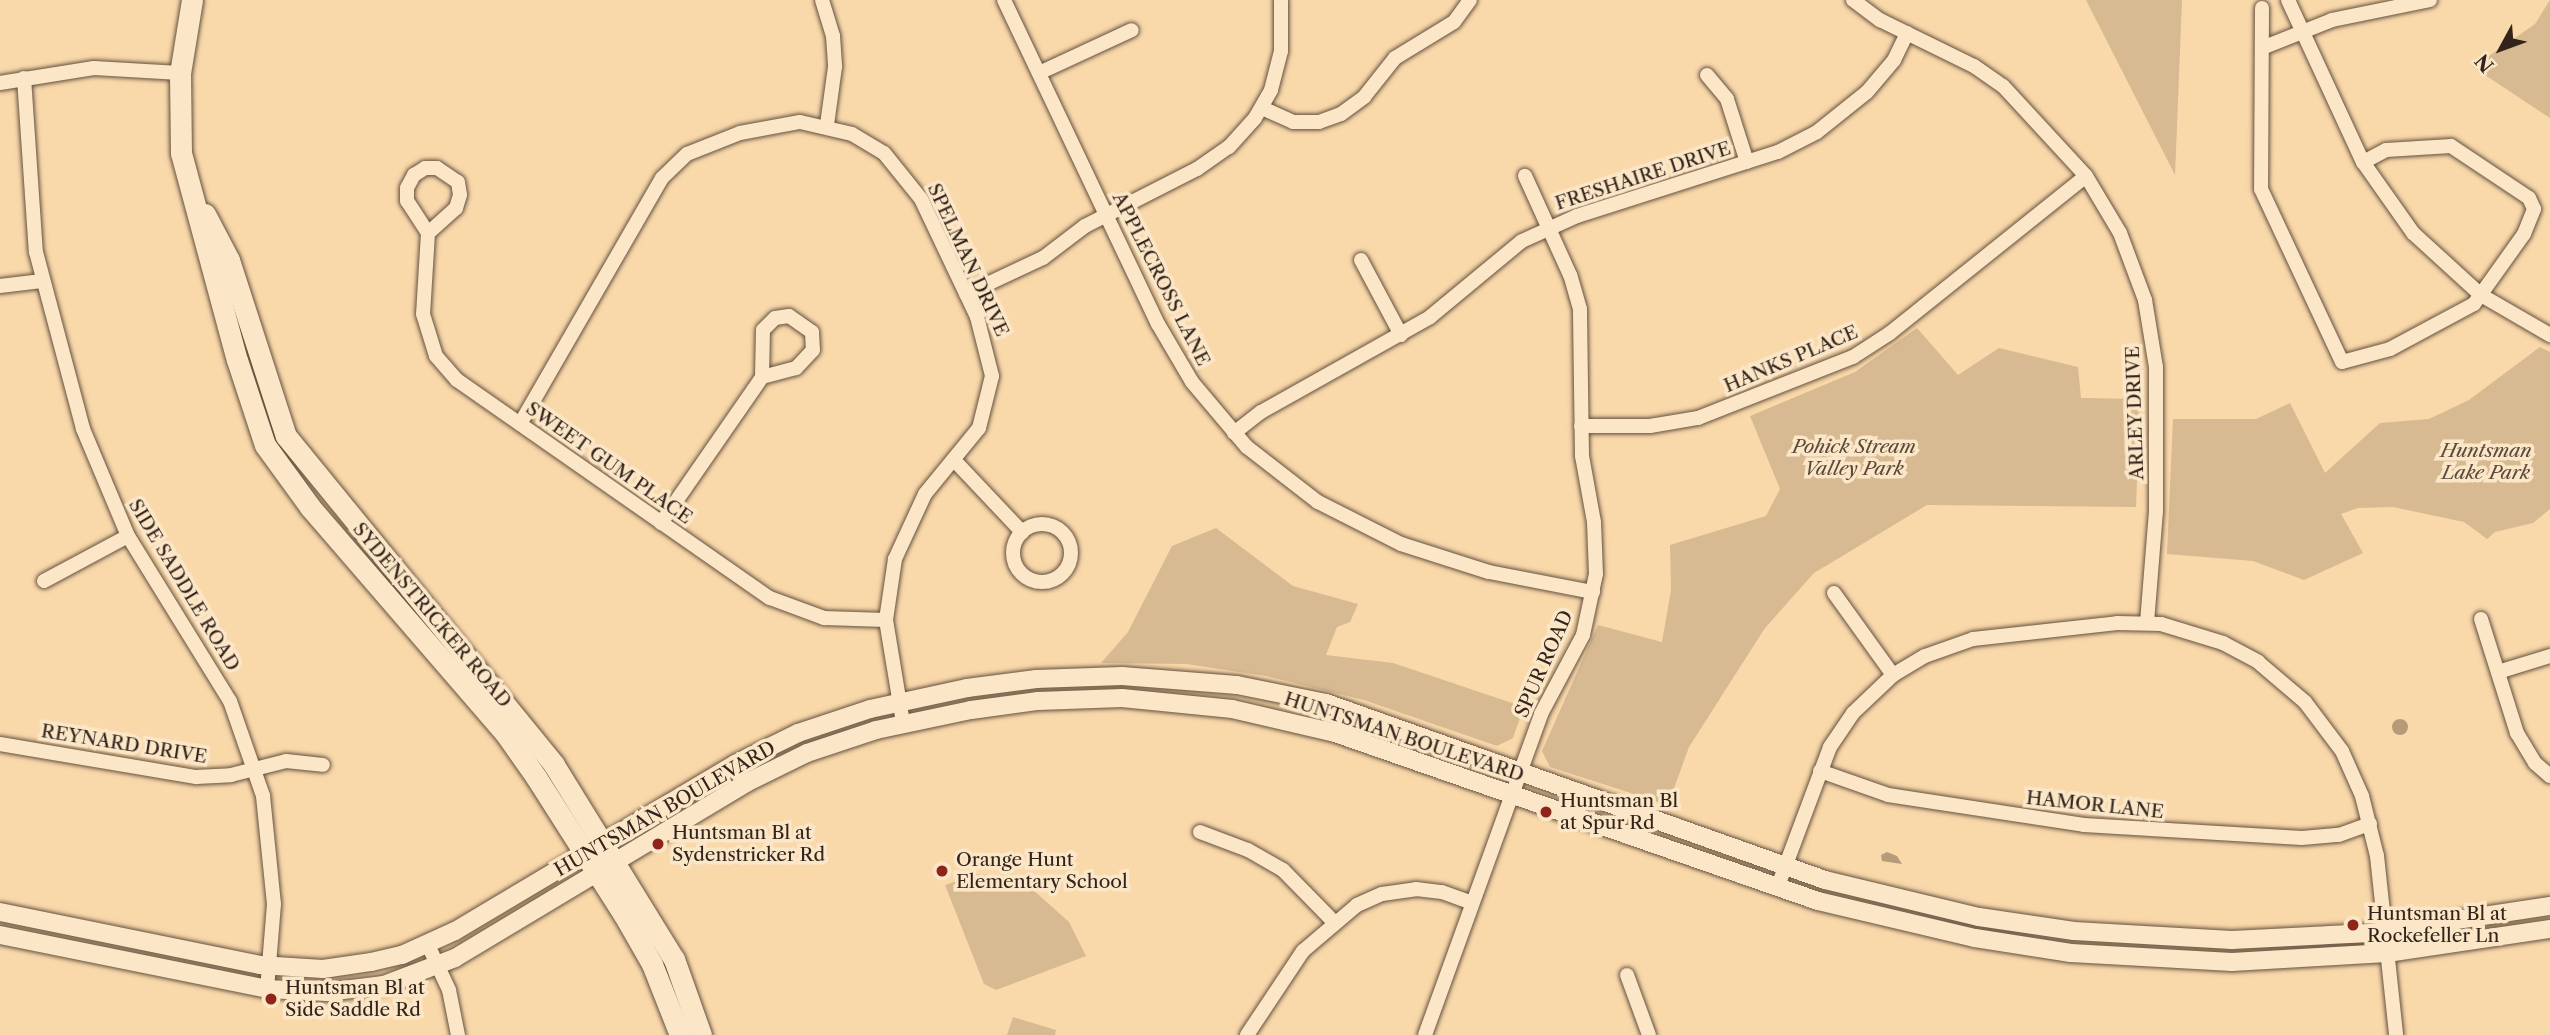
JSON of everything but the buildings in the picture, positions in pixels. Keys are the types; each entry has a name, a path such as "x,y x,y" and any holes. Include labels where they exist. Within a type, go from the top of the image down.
{"main road":[{"name":"SYDENSTRICKER ROAD","path":"192,0 180,73 181,153 236,359 265,445 310,507 505,733 595,848 616,861 674,958 701,1035"},
{"name":"SYDENSTRICKER ROAD","path":"595,848 598,873 652,964 680,1035"}],"street":[{"path":"822,0 835,67 827,125"},
{"name":"APPLECROSS LANE","path":"1004,0 1176,357 1234,433 1292,484 1382,535 1460,564 1593,592"},
{"path":"966,294 1043,258 1106,215 1214,159 1262,108 1281,51 1281,0"},
{"path":"1262,108 1293,122 1319,122 1340,114 1364,97 1395,58 1454,22 1470,0"},
{"name":"ARLEY DRIVE","path":"1853,0 1907,33 1974,66 2003,86 2086,176 2129,254 2154,348 2156,511 2147,623"},
{"path":"2288,0 2363,162 2413,233 2480,295 2550,335"},
{"path":"2262,48 2332,20 2430,0"},
{"path":"2262,9 2261,189 2342,362 2413,338 2447,322 2480,295 2524,234 2534,209 2529,198 2451,146 2386,149 2363,162"},
{"path":"1039,73 1132,30"},
{"name":"FRESHAIRE DRIVE","path":"1234,433 1261,412 1401,335 1437,311 1504,253 1549,228 1786,149 1843,114 1887,70 1907,33"},
{"path":"0,83 94,68 180,73"},
{"path":"1707,75 1727,99 1747,162"},
{"name":"SIDE SADDLE ROAD","path":"24,78 34,237 42,281 83,429 128,536 219,678 255,769 273,870 267,989"},
{"name":"SPELMAN DRIVE","path":"520,425 672,167 703,144 788,123 827,125 865,140 902,171 921,199 987,343 992,376 984,416 955,461 925,494 902,537 886,620 898,701 904,723"},
{"path":"437,168 458,182 460,195 456,208 428,233 407,201 407,188 414,175 437,168"},
{"name":"SPUR ROAD","path":"1424,1035 1541,714 1583,635 1593,592 1597,551 1581,426 1580,309 1549,228 1525,176"},
{"name":"HANKS PLACE","path":"1581,426 1650,426 1698,418 1853,357 1890,333 2086,176"},
{"name":"SWEET GUM PLACE","path":"428,233 422,303 430,345 457,380 785,606 824,618 886,620"},
{"path":"1361,260 1401,335"},
{"path":"0,286 42,281"},
{"path":"661,523 762,377 760,340 767,325 782,316 804,322 814,343 810,356 796,368 762,377"},
{"path":"955,461 1021,532"},
{"path":"1044,524 1066,536 1071,552 1062,574 1040,582 1018,570 1013,555 1021,532 1044,524"},
{"path":"44,581 128,536"},
{"path":"1834,593 1893,675"},
{"path":"2481,619 2524,749 2550,776"},
{"path":"1778,886 1820,771 1844,724 1893,675 1925,656 1973,639 2147,623 2223,643 2290,687 2342,751 2370,824 2396,1035"},
{"path":"2498,672 2550,656"},
{"name":"HUNTSMAN BOULEVARD","path":"0,912 270,966 342,967 428,945 774,743 898,701 1001,683 1074,677 1156,678 1237,685 1326,703 1521,770 1785,866 1904,901 2074,931 2232,940 2385,931 2550,906"},
{"name":"HUNTSMAN BOULEVARD","path":"0,935 267,989 355,990 439,967 784,763 904,723 1038,701 1122,698 1199,704 1335,733 1778,886 1886,920 2071,953 2232,962 2387,953 2550,929"},
{"name":"REYNARD DRIVE","path":"0,744 196,777 302,760 323,765"},
{"name":"HAMOR LANE","path":"1820,771 1888,795 2084,825 2302,838 2339,835 2370,824"},
{"path":"1200,832 1248,850 1283,870 1333,921"},
{"path":"1247,1035 1284,974 1333,921 1375,896 1402,890 1430,889 1472,903"},
{"path":"428,945 454,1004 458,1035"},
{"path":"1627,975 1649,1035"}],"green space":[{"path":"2086,0 2182,0 2175,175"},
{"path":"2550,0 2550,118 2473,67 2535,24"},
{"name":"Pohick Stream Valley Park","path":"1917,328 1958,375 1999,348 2078,367 2081,398 2140,399 2136,507 1927,505 1814,573 1765,628 1689,747 1668,805 1550,767 1542,751 1598,625 1662,642 1671,590 1670,545 1766,516 1780,489 1750,416 1855,372"},
{"name":"Huntsman Lake Park","path":"2540,347 2550,352 2550,509 2533,523 2495,532 2487,539 2464,522 2393,507 2358,508 2341,514 2363,553 2304,580 2253,561 2167,554 2173,419 2256,419 2290,403 2325,473 2380,423 2429,419 2469,400"},
{"path":"1216,528 1293,586 1358,604 1350,622 1337,627 1326,655 1393,663 1524,707 1513,738 1497,746 1364,700 1266,676 1186,664 1101,663 1128,632 1172,546"},
{"path":"978,874 1009,877 1032,889 1069,922 1086,956 996,990 984,984 945,885"},
{"path":"1013,1017 1056,1030 1055,1035 1007,1035"}],"shaded area":[{"path":"2400,719 2406,721 2406,733 2400,735 2394,733 2392,727 2394,721"},
{"path":"1887,852 1897,856 1902,864 1882,861 1881,855"}],"place":[{"name":"Huntsman Bl at Spur Rd","path":"1546,812"},
{"name":"Huntsman Bl at Sydenstricker Rd","path":"658,844"},
{"name":"Orange Hunt Elementary School","path":"942,871"},
{"name":"Huntsman Bl at Rockefeller Ln","path":"2353,925"},
{"name":"Huntsman Bl at Side Saddle Rd","path":"271,999"}]}
